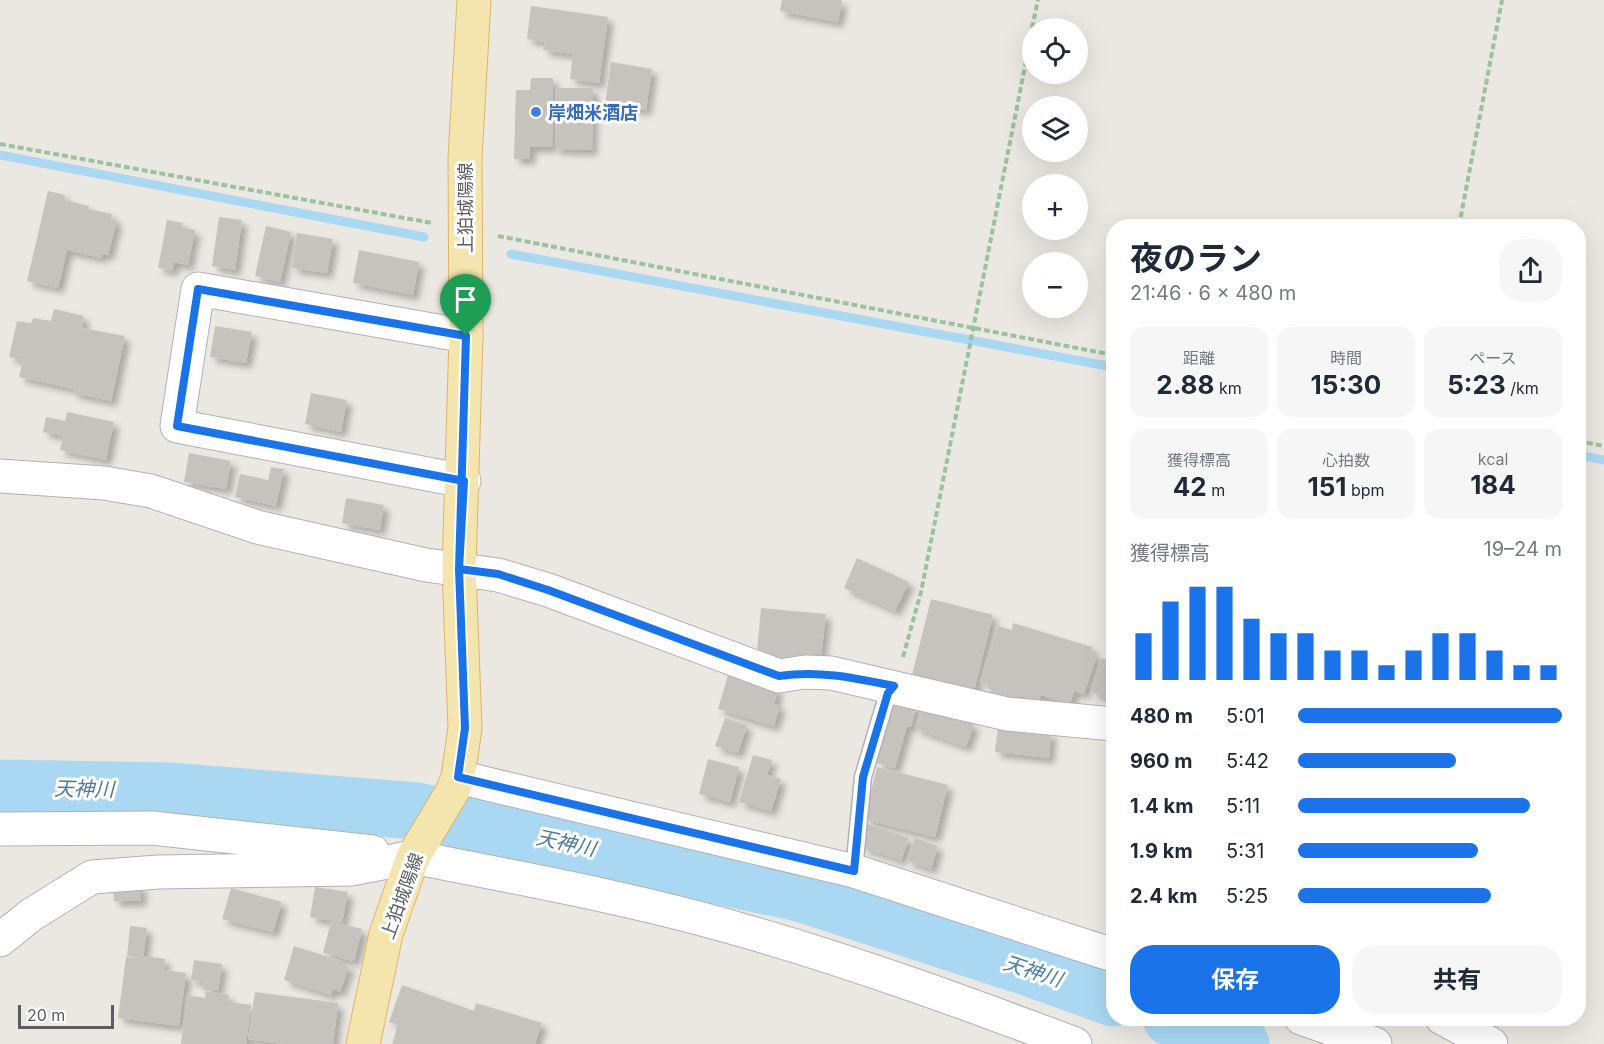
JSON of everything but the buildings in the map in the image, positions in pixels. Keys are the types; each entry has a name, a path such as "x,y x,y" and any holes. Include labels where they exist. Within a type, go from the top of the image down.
{"main road":[{"name":"上狛城陽線","path":"363,1044 386,934 419,847 455,785 465,728 459,569 464,481 465,158 474,0"}],"street":[{"path":"464,481 177,426 198,289 466,336"},
{"path":"0,476 104,483 152,491 257,528 426,565 498,574 548,590 779,676 805,672 831,673 1007,714 1106,723"},
{"path":"455,785 854,871 1106,954"},
{"path":"0,829 152,828 419,847 744,931 948,996 1075,1044"},
{"path":"0,940 31,915 92,877 158,872 351,869 419,847"},
{"path":"1324,1026 1375,1044"},
{"path":"1457,1026 1491,1044"}],"lane":[{"path":"854,871 863,777 888,693 894,686"}],"path":[{"path":"1034,18 1038,0"},
{"path":"1460,219 1502,0"},
{"path":"894,686 921,591 1022,82"},
{"path":"0,144 404,219 465,227 510,239 974,332 1106,354"},
{"path":"1586,443 1604,446"}],"waterway":[{"path":"0,155 424,237"},
{"path":"511,254 1106,366"},
{"path":"1586,457 1604,460"},
{"name":"天神川","path":"0,788 170,791 417,811 799,893 1030,968 1106,995"},
{"name":"天神川","path":"1193,1026 1241,1044"}],"place":[{"name":"岸畑米酒店","path":"536,112"}],"route":[{"path":"466,336 198,289 177,426 464,481 459,569 498,574 548,590 779,676 805,672 831,673 894,686 888,693 863,777 854,871 458,777 465,728 459,569 464,481 466,336"}]}
